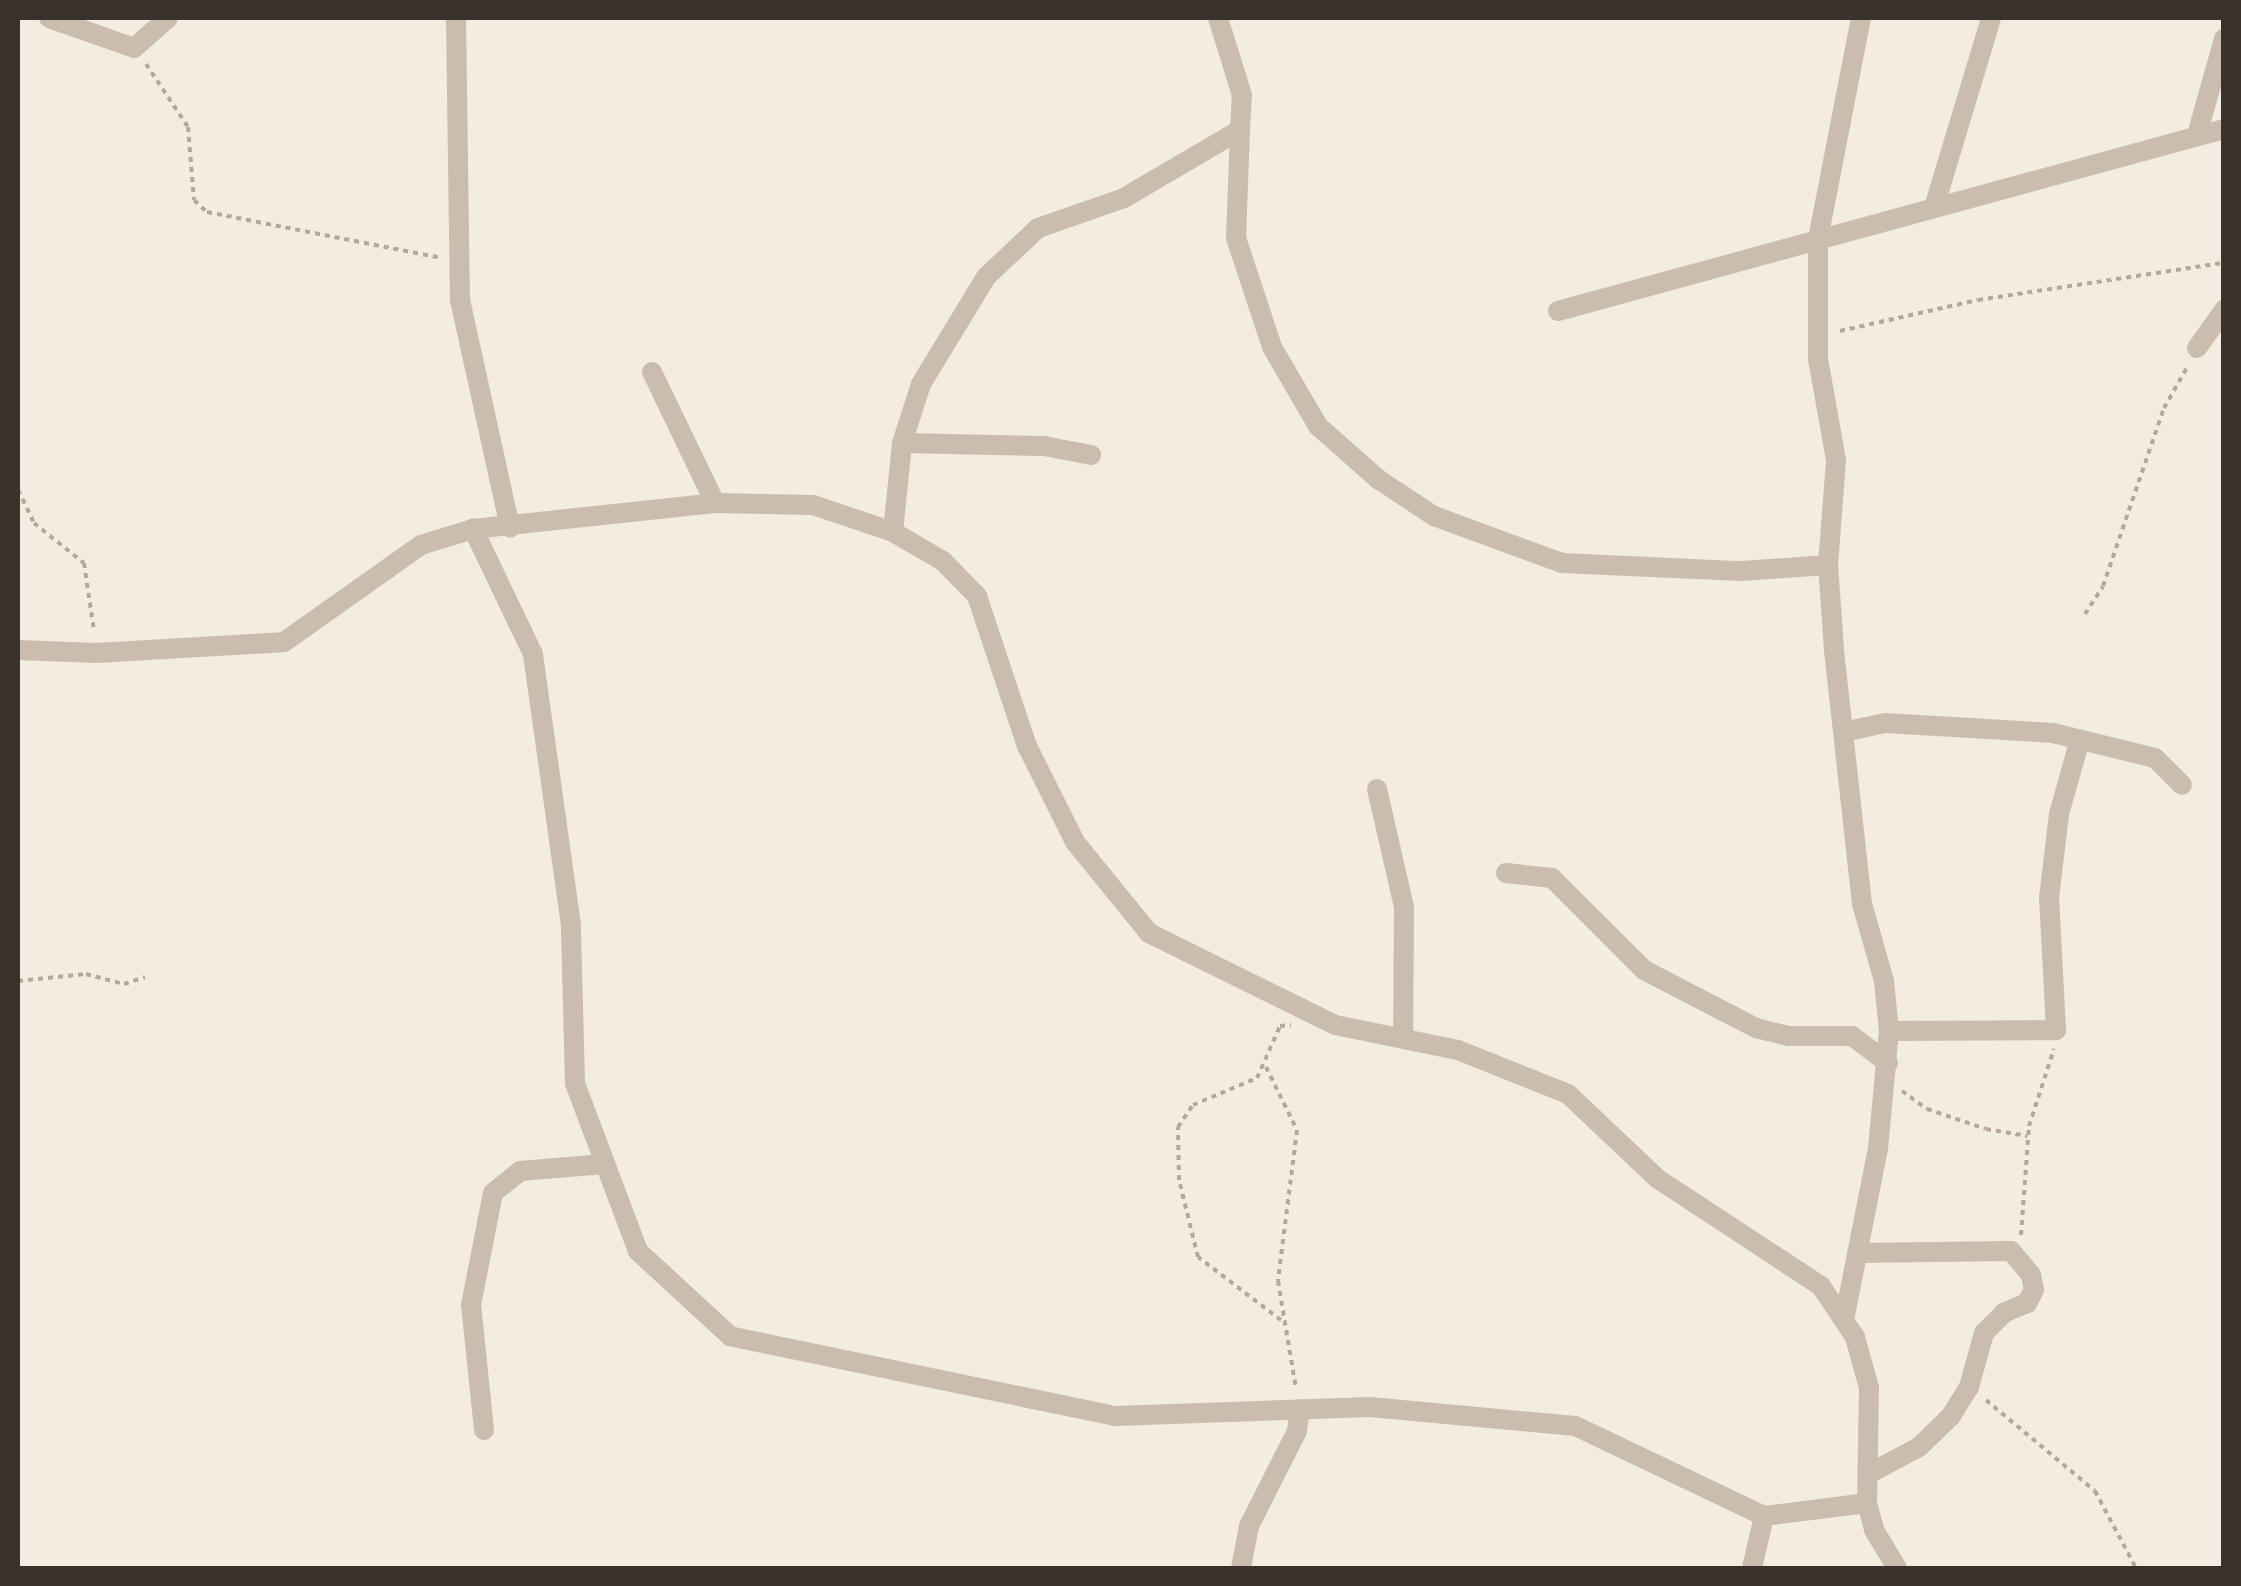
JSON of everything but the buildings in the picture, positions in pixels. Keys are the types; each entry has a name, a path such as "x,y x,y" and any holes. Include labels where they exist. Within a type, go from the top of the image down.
{"street":[{"path":"49,18 134,48 168,18"},
{"path":"456,18 460,300 510,528"},
{"path":"1218,18 1242,95 1236,238 1272,347 1318,426 1378,480 1434,516 1562,563 1742,571 1828,565"},
{"path":"1845,1315 1888,1069 1889,1031 1884,981 1862,904 1842,732 1828,565 1836,460 1820,335 1818,238 1861,18"},
{"path":"1935,204 1991,18"},
{"path":"2196,135 2224,40"},
{"path":"1558,311 1935,204 2224,128"},
{"path":"893,532 902,443 921,384 986,277 1038,228 1124,198 1240,130"},
{"path":"2197,348 2224,310"},
{"path":"652,372 715,503"},
{"path":"902,443 1044,446 1091,455"},
{"path":"18,650 96,652 284,642 421,545 473,529 715,503 813,505 893,532 943,561 977,596 1027,746 1075,842 1149,933 1336,1025 1458,1050 1568,1094 1658,1178 1804,1270 1845,1315 1869,1388 1868,1503 1874,1530 1897,1568"},
{"path":"473,529 533,654 570,925 575,1083 638,1251 730,1336 1115,1416 1230,1417 1297,1409 1458,1410 1576,1426 1764,1516 1868,1503"},
{"path":"1842,732 1886,723 2052,733 2079,743 2155,758 2182,786"},
{"path":"1889,1031 2056,1030 2049,898 2059,814 2079,743"},
{"path":"1377,788 1404,907 1403,1039"},
{"path":"1506,873 1552,878 1644,970 1756,1028 1788,1036 1852,1036 1888,1069"},
{"path":"484,1430 471,1306 493,1193 500,1181 520,1171 605,1164"},
{"path":"1857,1253 2012,1251 2031,1274 2034,1290 2026,1304 2004,1313 1984,1333 1969,1388 1919,1447 1870,1473"},
{"path":"1242,1568 1249,1526 1297,1432 1297,1409"},
{"path":"1752,1568 1764,1516"}],"path":[{"path":"134,48 188,126 194,200 207,212 458,260"},
{"path":"1820,335 1978,300 2224,262"},
{"path":"2085,614 2103,586 2164,408 2197,348"},
{"path":"18,490 34,522 84,563 96,652"},
{"path":"18,981 86,974 124,984 145,977"},
{"path":"1297,1409 1298,1374 1289,1328 1198,1258 1180,1180 1178,1127 1192,1105 1257,1078 1266,1067 1280,1026 1299,1024"},
{"path":"2012,1251 2020,1243 2028,1136 2056,1030"},
{"path":"1266,1067 1297,1130 1280,1223 1281,1320"},
{"path":"1888,1069 1927,1108 2028,1136"},
{"path":"1969,1388 2095,1491 2136,1568"}]}
